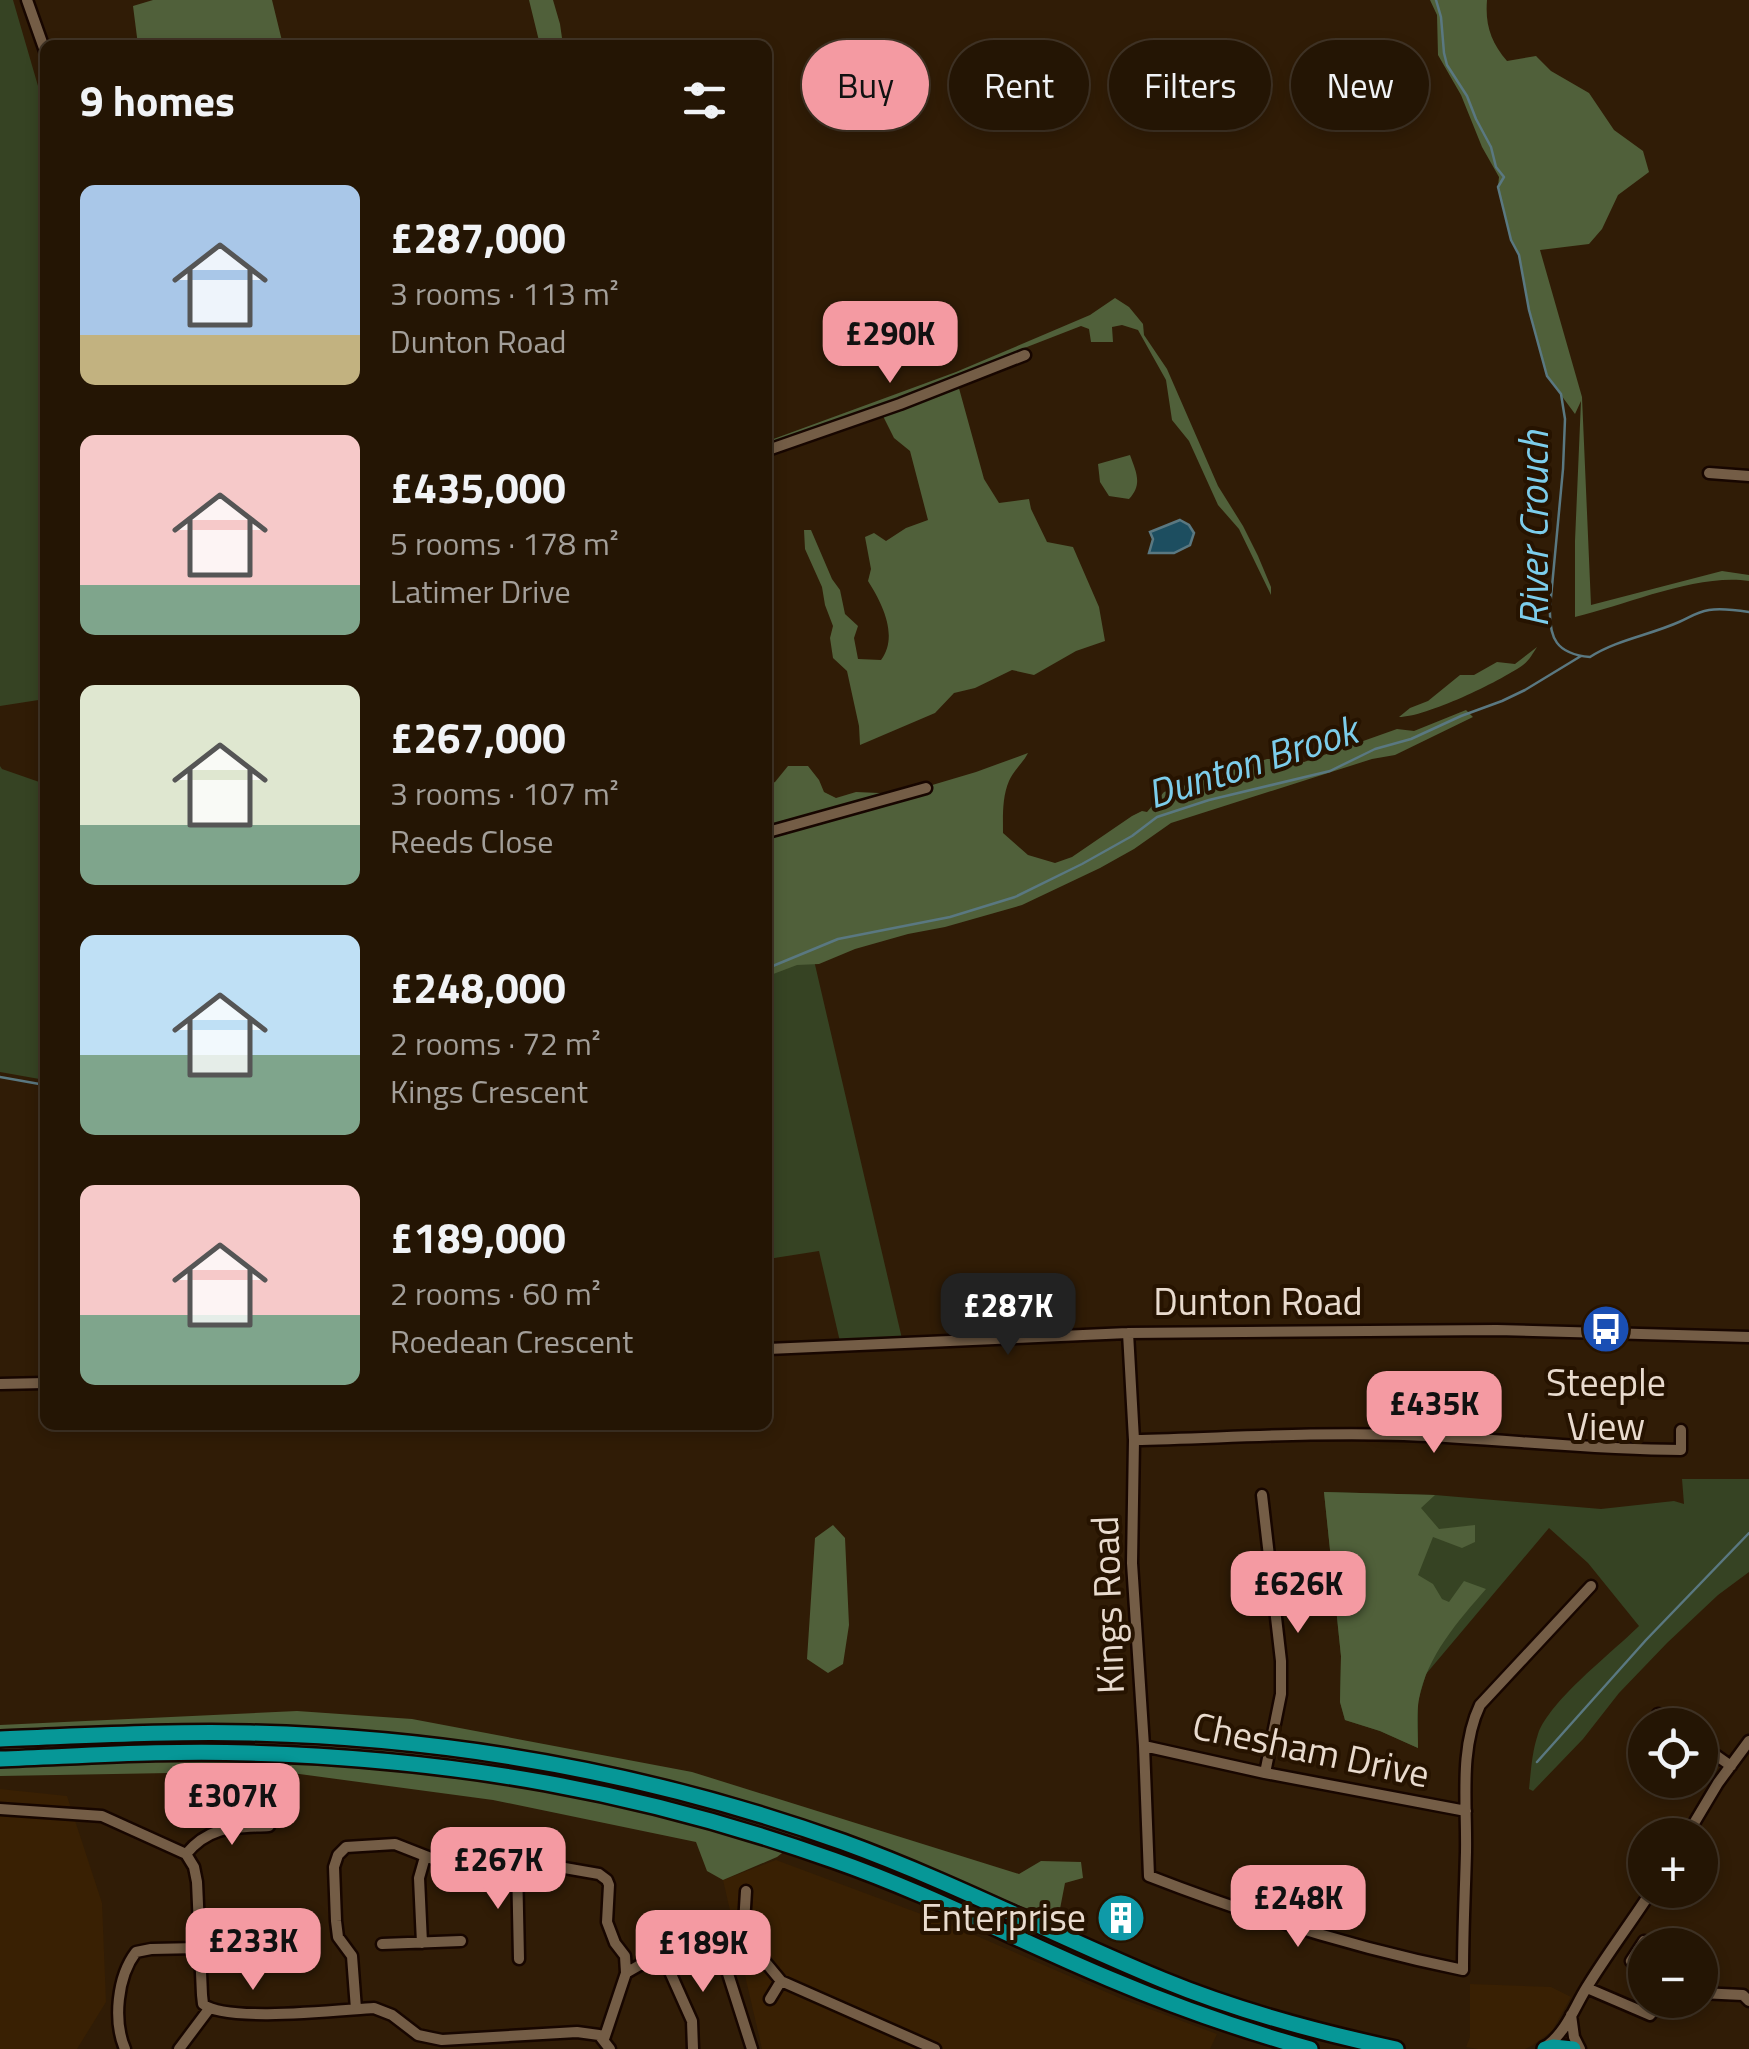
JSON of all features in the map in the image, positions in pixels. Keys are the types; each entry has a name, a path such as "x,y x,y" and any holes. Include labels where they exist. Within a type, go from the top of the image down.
{"highway":[{"path":"0,1739 212,1733 350,1738 501,1754 631,1780 703,1798 845,1843 1152,1976 1242,2008 1396,2049"},
{"path":"0,1759 148,1753 350,1758 502,1774 625,1798 836,1860 927,1896 1146,1994 1310,2049"},
{"path":"1544,2049 1576,2049"}],"street":[{"path":"26,0 41,40"},
{"path":"772,449 900,404 1025,354"},
{"path":"1709,472 1749,476"},
{"path":"772,831 926,788"},
{"name":"Dunton Road","path":"772,1349 1128,1333 1497,1330 1749,1337"},
{"name":"Kings Road","path":"1128,1333 1134,1440 1132,1563 1149,1876 1302,1930 1463,1970 1466,1811"},
{"path":"0,1384 40,1383"},
{"path":"1134,1440 1402,1435 1681,1450 1681,1430"},
{"path":"1262,1495 1281,1678 1264,1773"},
{"path":"1466,1811 1469,1738 1480,1705 1591,1586"},
{"path":"1698,1818 1749,1741"},
{"name":"Chesham Drive","path":"1144,1746 1466,1811"},
{"path":"1718,1757 1730,1766"},
{"path":"0,1809 102,1816 186,1854 194,1866 197,1882 203,2004 209,2009 236,2014 356,2009 374,2008 392,2015 418,2036 442,2044 577,2032 593,2033 607,2044 626,1973 625,1956 607,1922 607,1880 599,1874 536,1863 451,1866 394,1844 346,1846 334,1866 338,1938 352,1956 356,2009"},
{"path":"186,1854 196,1841 213,1831 269,1826"},
{"path":"422,1943 419,1878 425,1857"},
{"path":"517,1864 518,1959"},
{"path":"746,1891 744,1924 757,1952 781,1981 934,2049"},
{"path":"1544,2049 1564,2031 1586,1988 1640,1908"},
{"path":"382,1944 461,1942"},
{"path":"626,1973 662,1954 702,1943 716,1946 752,2049"},
{"path":"125,2049 116,2012 130,1960 136,1952 151,1949 199,1948"},
{"path":"662,1954 692,2021 693,2049"},
{"path":"770,1998 781,1981"},
{"path":"1586,1988 1628,2006"},
{"path":"1718,1994 1743,1995 1749,2001"},
{"path":"179,2049 209,2009"},
{"path":"1571,2014 1576,2049"}],"shaded area":[{"path":"0,1789 67,1796 102,1903 106,2002 77,2049 0,2049"},
{"path":"776,1860 956,1927 1120,1998 1217,2034 1210,2049 762,2049 723,1880"},
{"path":"1470,1984 1551,1987 1571,1997 1552,2031 1533,2045 1525,2049 1478,2049 1466,2047 1470,2037"}],"green space":[{"path":"0,0 13,0 40,93 40,700 0,706"},
{"path":"153,0 272,0 282,40 137,40 133,6"},
{"path":"529,0 553,0 562,40 539,40"},
{"path":"1430,0 1487,0 1490,33 1507,61 1536,56 1551,71 1589,93 1614,130 1643,151 1649,172 1618,195 1602,229 1589,244 1540,250 1582,397 1591,605 1722,571 1749,575 1749,581 1685,586 1575,617 1581,401 1575,414 1547,376 1519,255 1511,240 1498,187 1499,177 1438,55 1437,15"},
{"path":"1115,298 1143,324 1144,335 1167,369 1218,486 1258,556 1271,595 1239,529 1218,505 1189,441 1172,420 1166,380 1138,330 1122,325 1112,327 1113,342 1091,342 1089,329 1081,326 996,359 957,381 984,479 999,503 1029,499 1047,542 1073,547 1099,607 1105,641 1076,651 1034,675 1012,670 975,688 954,693 935,713 860,745 847,671 833,658 833,626 805,549 804,530 811,530 840,590 845,614 858,626 854,638 858,659 881,660 889,641 888,630 883,609 868,581 871,569 865,537 874,533 886,541 928,520 910,451 894,438 883,416 886,410 772,449 772,440 956,372 1090,315"},
{"path":"1130,455 1137,478 1133,494 1129,499 1109,496 1100,482 1098,464"},
{"path":"1537,647 1523,665 1480,689 1444,705 1399,717 1428,701 1460,675 1474,675 1497,662 1515,664"},
{"path":"1466,710 1473,717 1395,755 1171,823 1100,868 1022,905 772,974 772,783 788,766 808,766 824,792 836,798 856,792 902,794 1028,753 1007,787 1003,833 1028,855 1055,863 1072,857 1132,816 1147,812 1164,792 1267,759 1304,762 1397,729 1414,731"},
{"path":"0,766 40,782 40,1079 0,1072"},
{"path":"813,956 903,1343 841,1346 819,1251 772,1258 772,971"},
{"path":"1682,1479 1749,1479 1749,1572 1667,1643 1533,1791 1529,1789 1533,1754 1545,1721 1568,1692 1639,1626 1588,1563 1549,1528 1426,1674 1418,1701 1418,1748 1345,1720 1340,1702 1341,1656 1324,1492 1435,1495 1601,1509 1674,1501 1684,1504"},
{"path":"1324,1492 1435,1495 1421,1508 1439,1529 1475,1525 1475,1542 1462,1548 1433,1537 1418,1575 1433,1584 1442,1599 1449,1602 1464,1581 1486,1589 1429,1668 1418,1705 1418,1748 1345,1720 1340,1702 1341,1656"},
{"path":"833,1525 845,1538 849,1625 843,1664 828,1673 807,1659 815,1538"},
{"path":"297,1711 412,1719 692,1772 1019,1874 1041,1861 1081,1862 1083,1878 1065,1883 1059,1914 1026,1908 816,1827 777,1857 723,1880 707,1871 696,1842 493,1800 277,1771 0,1776 0,1725"}],"water":[{"path":"1180,520 1194,533 1190,545 1174,553 1149,553 1153,539 1150,532"}],"waterway":[{"name":"River Crouch","path":"1436,0 1447,65 1467,96 1496,167 1504,177 1498,187 1511,240 1519,255 1529,310 1547,376 1561,394 1565,419 1550,608 1553,636 1569,652 1590,657 1705,611 1749,612"},
{"name":"Dunton Brook","path":"772,966 838,939 950,917 1015,897 1132,836 1157,817 1209,800 1330,771 1375,749 1411,739 1502,701 1581,656"},
{"name":"Dunton Brook","path":"0,1077 40,1084"},
{"path":"1537,1762 1749,1533"}],"place":[{"name":"Steeple View","path":"1606,1329"},
{"name":"Enterprise","path":"1121,1918"}]}
